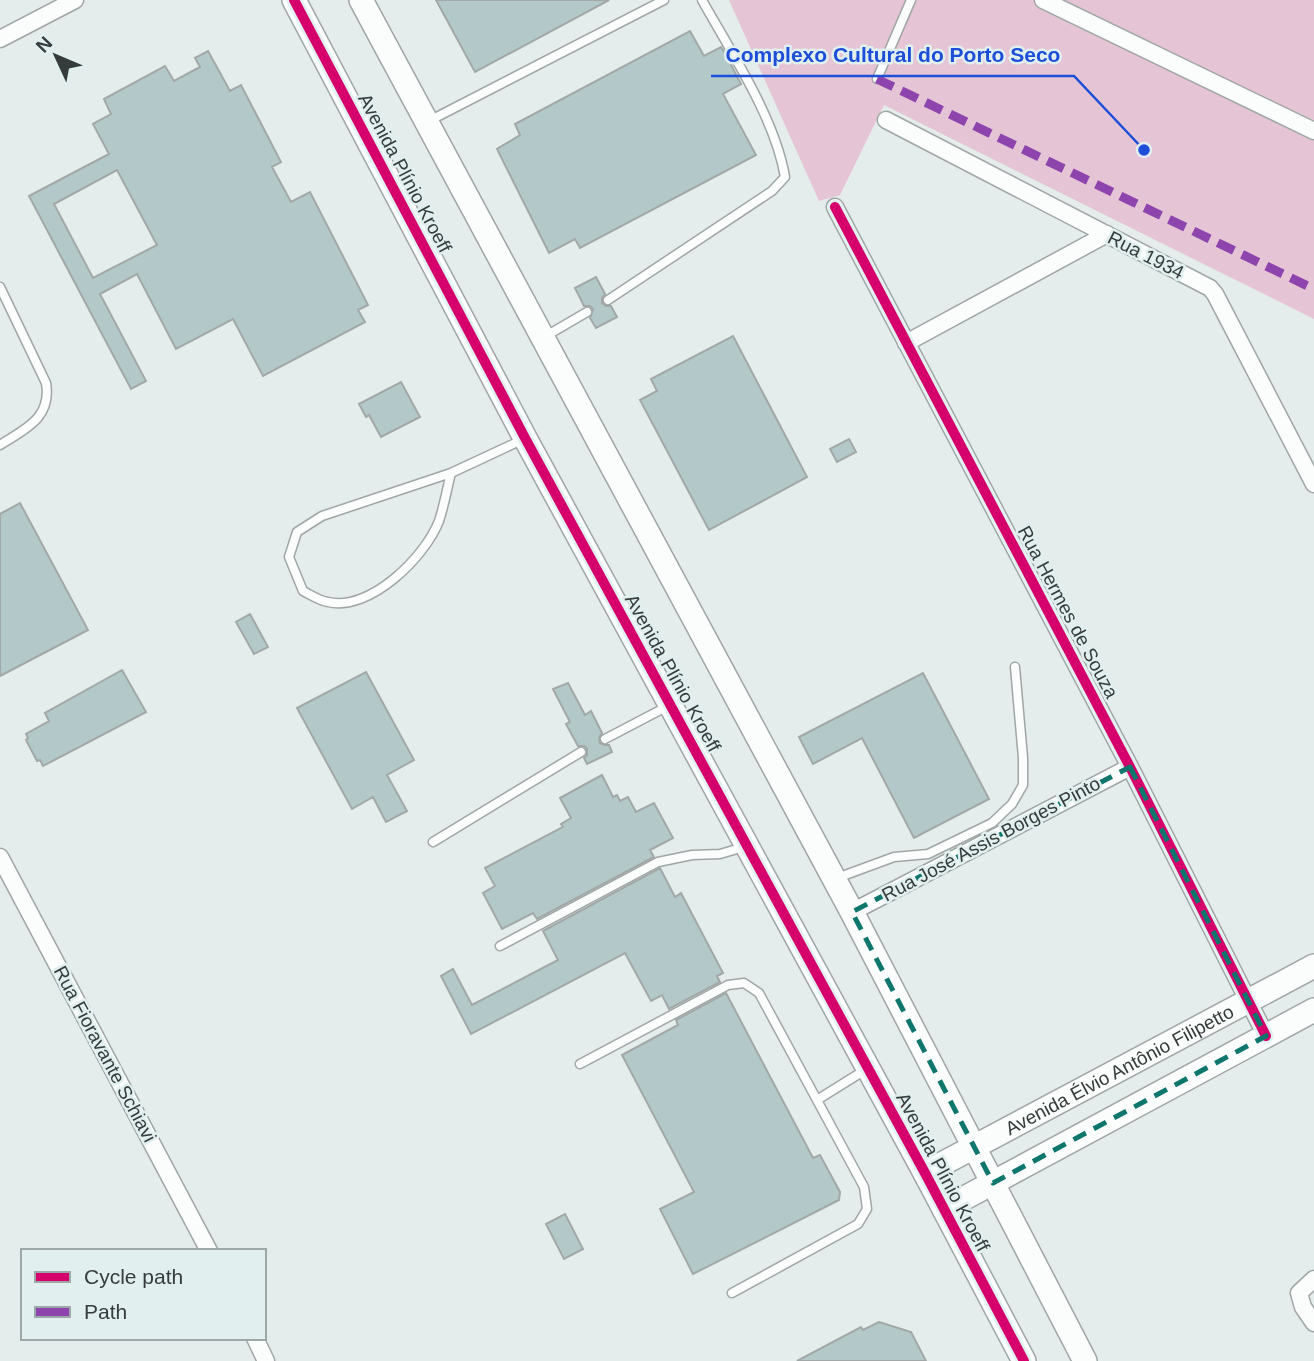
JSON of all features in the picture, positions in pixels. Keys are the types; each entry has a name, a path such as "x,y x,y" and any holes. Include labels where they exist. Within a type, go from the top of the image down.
{"main road":[{"name":"Avenida Plínio Kroeff","path":"295,0 525,438 925,1173 1024,1361"},
{"name":"Avenida Plínio Kroeff","path":"361,0 835,880 1085,1361"},
{"name":"Avenida Élvio Antônio Filipetto","path":"925,1173 1314,966"},
{"name":"Avenida Élvio Antônio Filipetto","path":"944,1209 1314,1010"}],"street":[{"path":"0,39 75,0"},
{"path":"1043,0 1314,131"},
{"name":"Rua 1934","path":"886,120 1210,288 1216,294 1314,484"},
{"name":"Rua Hermes de Souza","path":"835,207 1130,767 1266,1036"},
{"path":"906,343 1107,234"},
{"name":"Rua José Assis Borges Pinto","path":"852,912 1130,767"},
{"name":"Rua Fioravante Schiavi","path":"0,857 208,1249"},
{"path":"1314,1279 1299,1293 1303,1307 1314,1323"},
{"path":"256,1340 266,1361"}],"lane":[{"path":"427,122 664,0"},
{"path":"608,300 772,191 785,177 781,152 747,81 702,0"},
{"path":"877,79 911,0"},
{"path":"0,288 46,383 48,396 46,407 30,426 0,445"},
{"path":"543,338 587,313"},
{"path":"452,473 439,521 426,545 404,572 358,601 328,603 303,591 289,557 298,532 322,516 452,473 525,438"},
{"path":"835,880 852,871 894,858 928,854 992,824 1012,804 1023,785 1015,667"},
{"path":"606,739 670,705"},
{"path":"433,842 581,752"},
{"path":"500,946 659,862 692,855 720,854 747,846"},
{"path":"580,1064 728,985 744,983 759,993 864,1187 867,1209 859,1224 732,1293"},
{"path":"817,1100 868,1069"}],"highlighted area":[{"path":"1130,767 1266,1036 993,1183 852,912"}],"shaded area":[{"path":"729,0 1314,0 1314,319 884,105 840,195 819,201"}],"building":[{"path":"436,0 609,0 475,72"},
{"path":"690,31 704,56 721,47 726,55 741,84 723,94 756,155 580,248 575,239 549,253 497,149 520,135 515,124"},
{"path":"208,51 230,91 241,85 281,162 272,167 291,202 310,192 368,305 358,310 365,322 263,376 233,319 176,349 137,274 100,294 146,381 131,389 29,196 109,154 93,124 111,114 104,99 165,66 174,81 200,67 195,58","holes":["117,170 157,245 93,278 54,204"]},
{"path":"596,277 605,294 602,303 611,306 617,317 596,328 590,318 593,309 584,306 575,288"},
{"path":"733,336 807,477 709,530 640,400 657,391 651,379"},
{"path":"401,382 420,417 381,437 369,415 366,417 359,404"},
{"path":"849,439 856,452 837,462 830,449"},
{"path":"20,503 88,630 0,676 0,514"},
{"path":"250,614 268,647 254,654 236,622"},
{"path":"122,670 146,712 43,766 40,760 37,761 26,740 26,734 49,721 45,713"},
{"path":"366,672 414,760 387,775 407,811 386,822 373,797 352,809 297,708"},
{"path":"923,673 989,799 914,838 862,738 813,764 799,737"},
{"path":"568,683 585,715 591,711 602,733 600,743 609,745 612,752 587,764 584,758 587,749 578,746 566,724 570,722 553,689"},
{"path":"602,775 613,797 617,795 620,801 628,797 636,812 654,803 673,838 650,850 654,857 537,919 533,913 502,929 483,893 495,886 485,868 563,827 561,824 571,818 560,798"},
{"path":"660,868 675,897 681,893 723,973 717,976 720,982 669,1009 662,995 651,1001 625,953 471,1034 441,976 453,969 472,1005 558,960 543,931"},
{"path":"726,993 813,1158 820,1155 840,1192 839,1200 693,1274 660,1209 694,1192 622,1055 678,1025 676,1020"},
{"path":"565,1214 583,1249 564,1259 546,1224"},
{"path":"879,1322 911,1332 926,1361 797,1361 861,1327 863,1330"}],"marked path":[{"path":"877,79 1314,289"}],"cycle path":[{"path":"294,0 525,438 925,1173 1024,1361"},
{"path":"835,207 1130,767 1266,1036"}],"place":[{"name":"Complexo Cultural do Porto Seco","path":"1144,150"}]}
